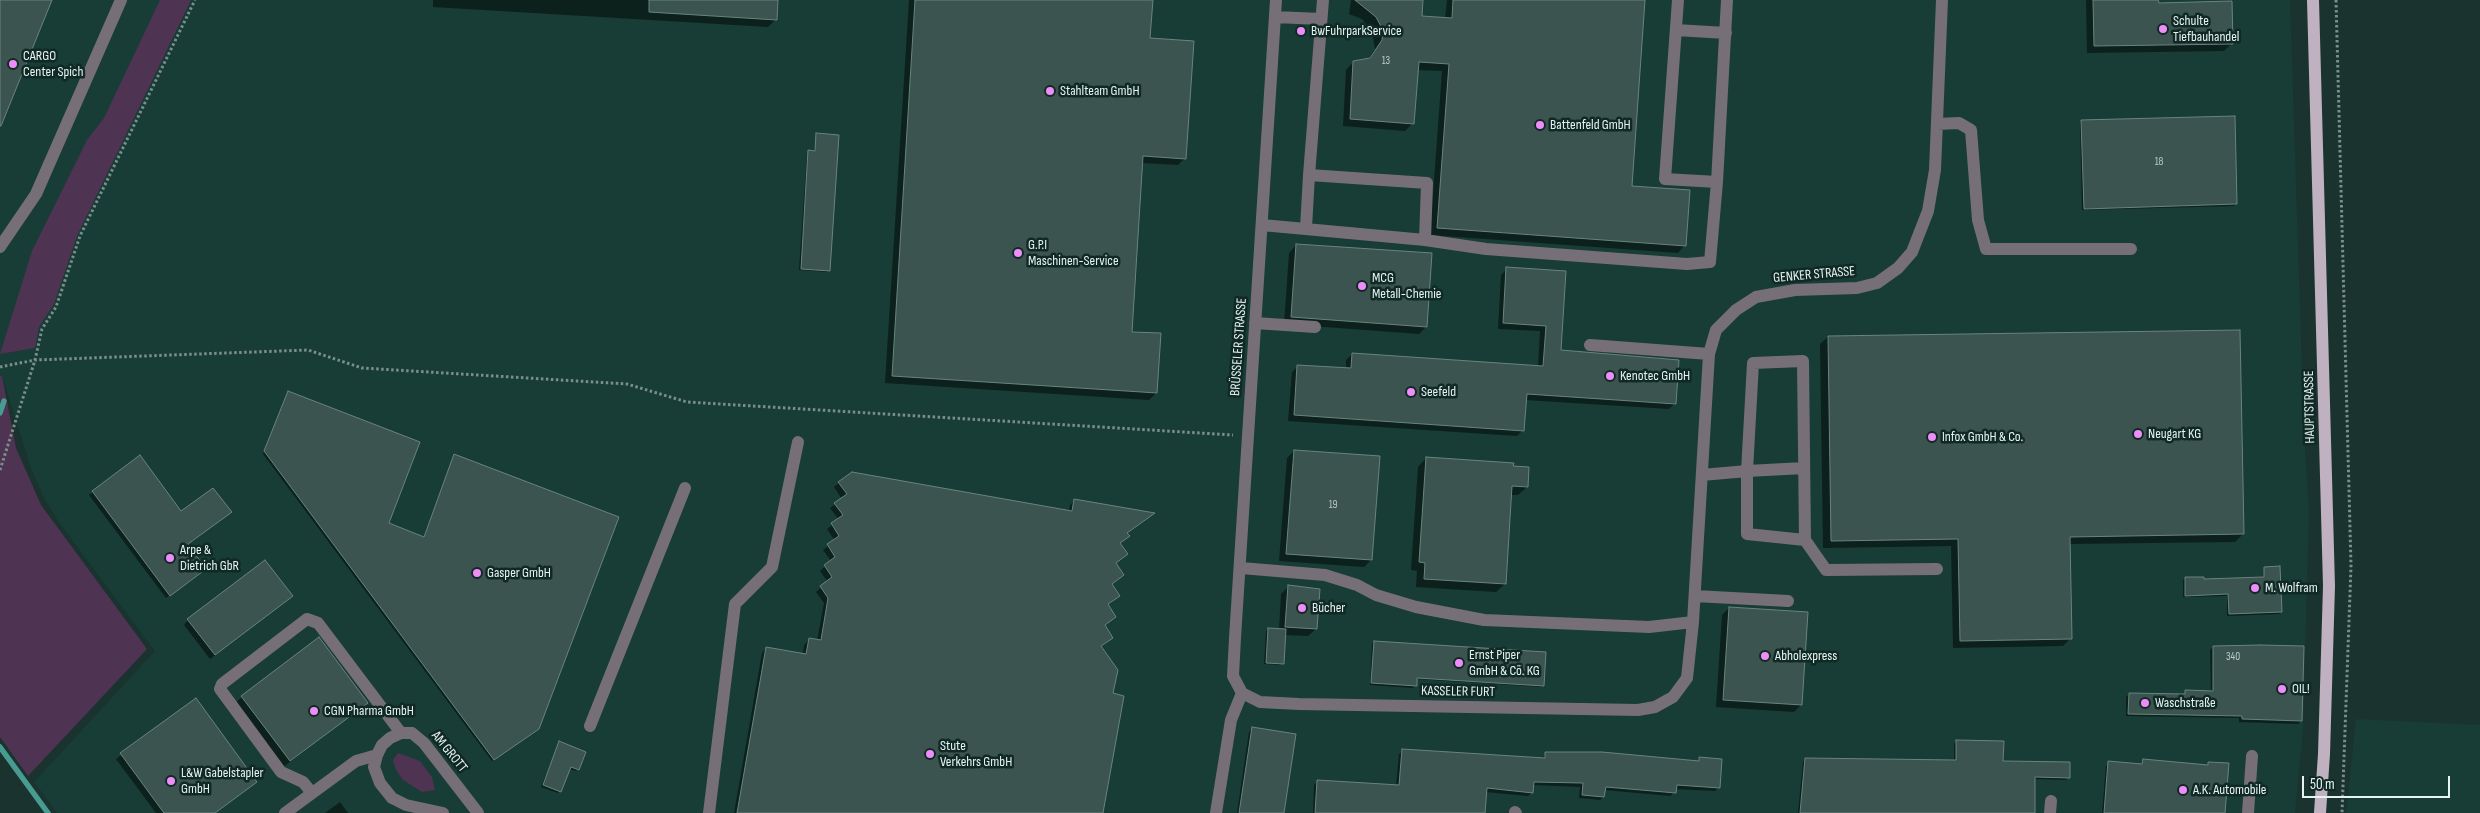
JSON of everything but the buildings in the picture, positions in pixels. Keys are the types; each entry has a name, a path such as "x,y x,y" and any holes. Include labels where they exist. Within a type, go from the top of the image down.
{"main road":[{"name":"HAUPTSTRASSE","path":"2313,0 2329,586 2324,754 2320,813"}],"street":[{"path":"0,247 36,194 121,0"},
{"name":"BRÜSSELER STRASSE","path":"1242,693 1233,676 1276,0"},
{"path":"1306,228 1323,0"},
{"path":"1678,0 1664,179 1717,182"},
{"path":"1262,225 1425,240 1505,250 1687,264 1710,262 1717,182 1727,0"},
{"name":"GENKER STRASSE","path":"1673,697 1687,678 1693,622 1709,354 1716,330 1736,310 1756,297 1796,290 1857,288 1877,283 1898,268 1912,252 1928,210 1935,170 1942,0"},
{"path":"1275,17 1321,19"},
{"path":"1676,30 1726,33"},
{"path":"1937,124 1959,123 1971,130 1978,220 1986,249 2131,249"},
{"path":"1309,175 1427,182 1425,240"},
{"path":"1255,323 1315,327"},
{"path":"1590,345 1709,354"},
{"path":"1805,540 1747,534 1747,471 1753,363 1802,361 1805,540 1826,570 1937,568"},
{"path":"709,813 735,604 772,567 798,442"},
{"path":"1702,475 1804,468"},
{"path":"590,726 685,488"},
{"path":"1241,568 1325,575 1357,585 1376,595 1416,607 1484,620 1649,627 1693,622"},
{"path":"1694,596 1788,601"},
{"path":"312,793 303,782 281,772 220,689 222,684 307,619 318,623 401,733 382,745 376,755 374,767 380,783 392,798 406,805 443,813"},
{"path":"1216,813 1231,720 1242,693"},
{"name":"KASSELER FURT","path":"1242,693 1260,702 1299,704 1638,710 1655,707 1673,697"},
{"name":"AM GROTT","path":"401,733 412,733 424,743 478,813"},
{"path":"285,813 356,761 376,755"},
{"path":"2248,813 2252,756"}],"path":[{"path":"0,470 35,360 42,329 56,307 80,236 195,0"},
{"path":"2336,0 2350,566 2342,813"},
{"path":"0,367 35,360 308,350 362,368 627,384 687,402 1248,436"}],"shaded area":[{"path":"0,0 2290,0 2304,430 2309,511 2303,729 2295,813 57,813 34,782 155,651 58,521 43,496 31,468 2,376 0,376"},
{"path":"160,0 191,0 77,236 54,304 39,327 35,348 0,354 32,251 87,140 104,118"},
{"path":"0,376 2,376 16,448 41,505 147,649 28,776 0,737"},
{"path":"2356,719 2480,725 2480,813 2346,813"},
{"path":"398,753 420,761 432,777 435,790 422,792 403,780 396,770 393,760"}],"waterway":[{"path":"0,413 4,401"},
{"path":"0,747 48,813"}],"place":[{"name":"Schulte Tiefbauhandel","path":"2163,29"},
{"name":"BwFuhrparkService","path":"1301,31"},
{"name":"CARGO Center Spich","path":"13,64"},
{"name":"Stahlteam GmbH","path":"1050,91"},
{"name":"Battenfeld GmbH","path":"1540,125"},
{"name":"G.P.I Maschinen-Service","path":"1018,253"},
{"name":"MCG Metall-Chemie","path":"1362,286"},
{"name":"Kenotec GmbH","path":"1610,376"},
{"name":"Seefeld","path":"1411,392"},
{"name":"Neugart KG","path":"2138,434"},
{"name":"Infox GmbH & Co.","path":"1932,437"},
{"name":"Arpe & Dietrich GbR","path":"170,558"},
{"name":"Gasper GmbH","path":"477,573"},
{"name":"M. Wolfram","path":"2255,588"},
{"name":"Bücher","path":"1302,608"},
{"name":"Abholexpress","path":"1765,656"},
{"name":"Ernst Piper GmbH & Cö. KG","path":"1459,663"},
{"name":"OIL!","path":"2282,689"},
{"name":"Waschstraße","path":"2145,703"},
{"name":"CGN Pharma GmbH","path":"314,711"},
{"name":"Stute Verkehrs GmbH","path":"930,754"},
{"name":"L&W Gabelstapler GmbH","path":"171,781"},
{"name":"A.K. Automobile","path":"2183,790"}]}
